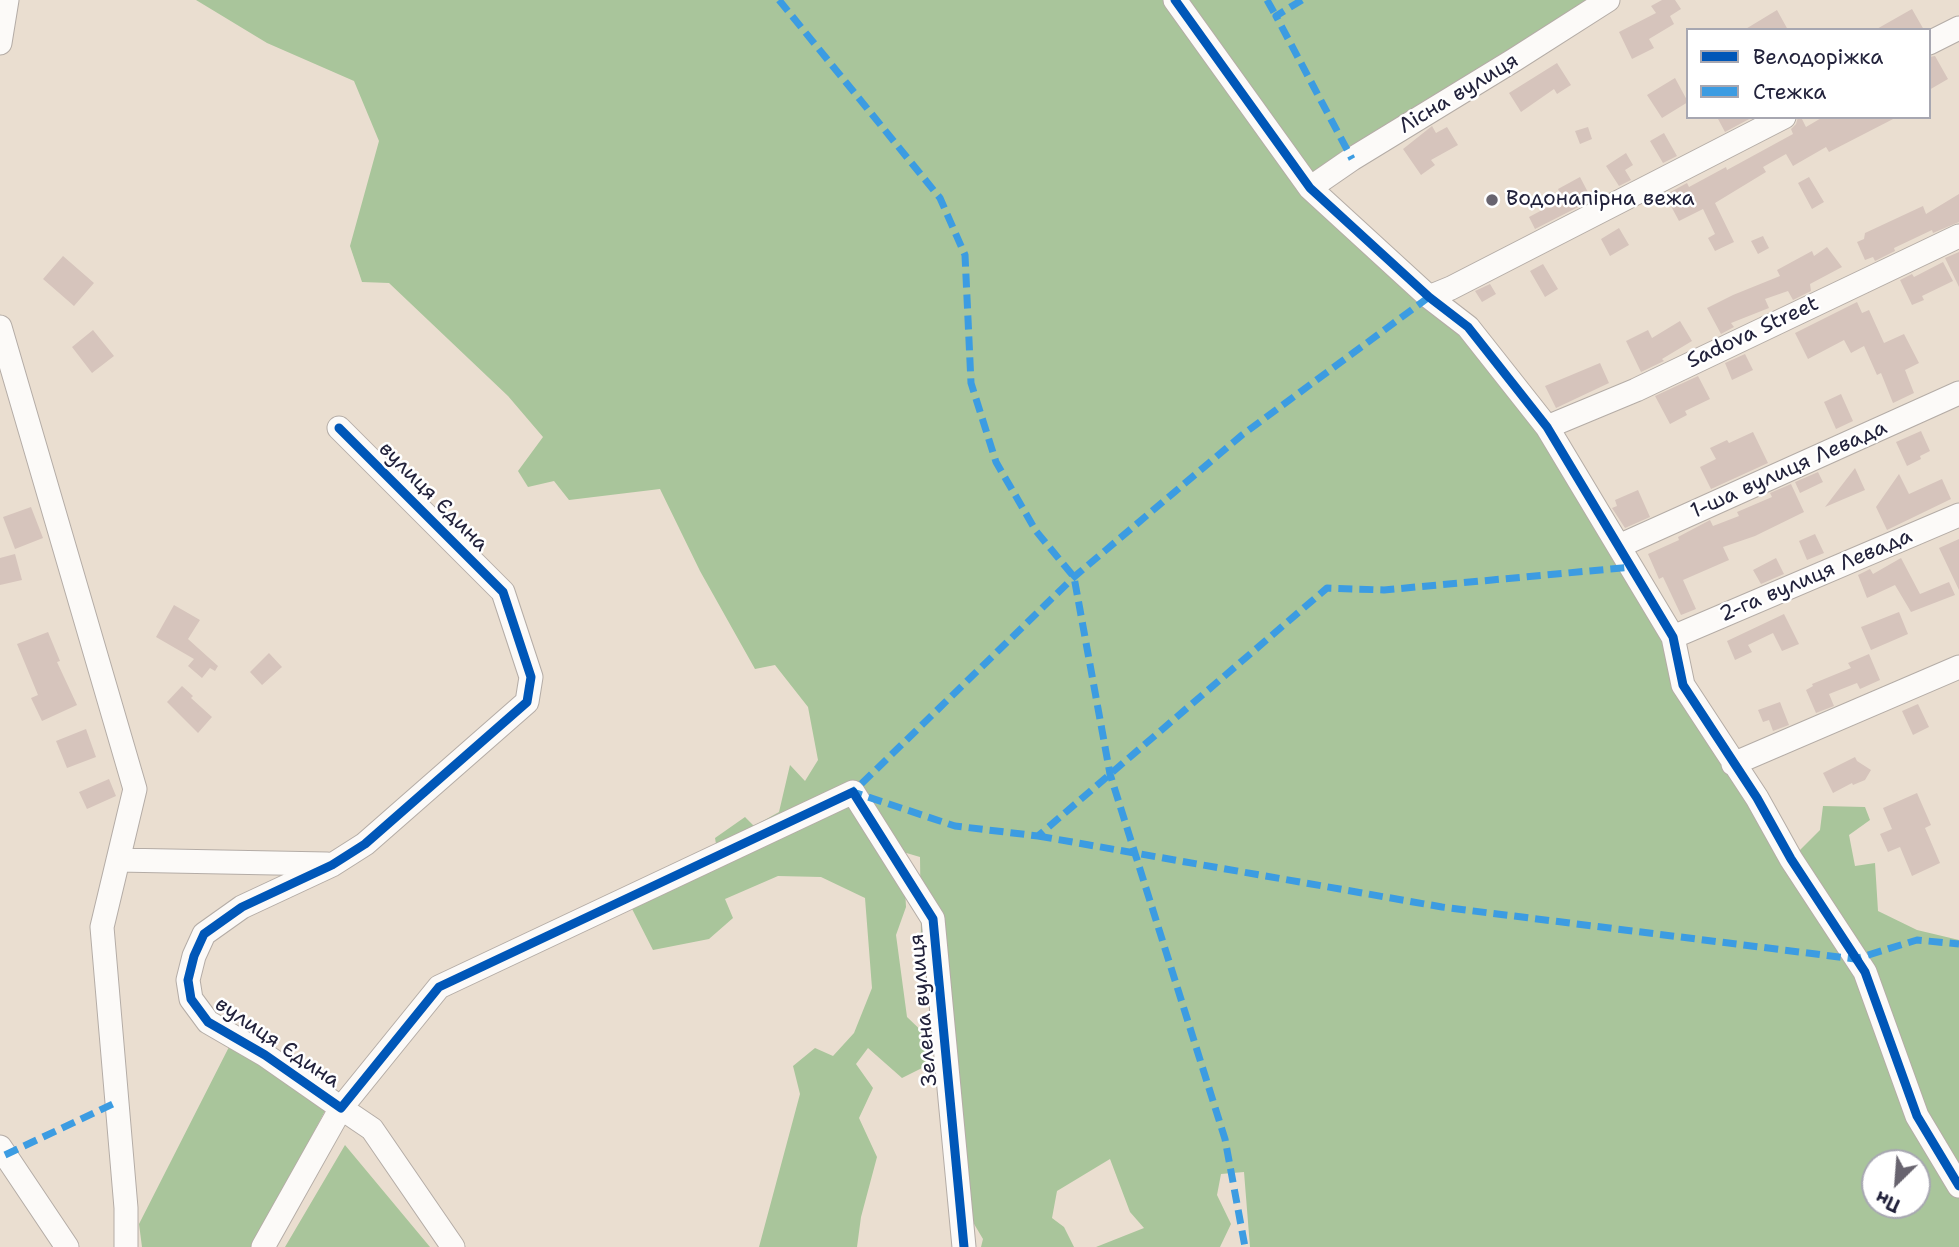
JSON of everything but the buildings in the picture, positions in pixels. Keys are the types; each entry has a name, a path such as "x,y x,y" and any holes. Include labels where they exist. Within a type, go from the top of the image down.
{"street":[{"path":"0,43 7,0"},
{"path":"1175,0 1310,188 1429,298 1468,327 1547,427 1673,637 1683,685 1865,972 1917,1116 1959,1186"},
{"name":"Лісна вулиця","path":"1310,188 1352,159 1608,0"},
{"path":"1931,42 1959,27"},
{"path":"1429,298 1780,119"},
{"name":"Sadova Street","path":"1547,427 1636,390 1959,236"},
{"path":"0,327 135,789 102,927 127,1247"},
{"name":"1-ша вулиця Левада","path":"1621,549 1628,542 1959,393"},
{"name":"вулиця Єдина","path":"339,428 503,592 531,677 527,702 365,844 333,864 242,907 204,934 188,979 191,999 208,1022 265,1055 341,1108 439,988 853,792"},
{"name":"2-га вулиця Левада","path":"1673,637 1959,515"},
{"path":"1733,764 1959,667"},
{"name":"Зелена вулиця","path":"853,792 933,919 964,1247"},
{"path":"117,860 333,864"},
{"path":"263,1247 341,1108 372,1129 453,1247"},
{"path":"0,1147 67,1247"}],"green space":[{"path":"196,0 1608,0 1310,188 1468,327 1621,549 1683,685 1791,859 1820,830 1823,806 1865,807 1870,820 1849,835 1855,866 1875,863 1878,911 1917,930 1959,940 1959,1247 1250,1247 1244,1172 1221,1174 1217,1195 1231,1224 1220,1247 1096,1247 1144,1228 1130,1212 1110,1159 1057,1191 1052,1218 1064,1227 1074,1247 981,1247 983,1239 958,1197 931,943 921,937 920,857 903,852 906,907 896,935 907,1017 929,1038 926,1066 902,1078 868,1048 856,1064 873,1088 859,1118 877,1157 861,1217 857,1247 759,1247 800,1094 793,1066 815,1048 833,1056 854,1033 872,988 865,898 821,877 778,876 725,899 733,918 709,939 653,950 629,903 719,861 715,838 745,817 754,826 779,812 790,765 805,781 818,760 808,707 775,665 755,669 700,571 660,489 569,500 554,481 528,487 518,471 543,437 508,396 389,283 362,282 350,246 379,141 354,81 267,43"},
{"path":"230,1045 326,1109 253,1247 142,1247 139,1224"},
{"path":"345,1145 430,1247 285,1247"}],"marked path":[{"path":"779,0 940,198 965,255 971,383 996,462 1036,531 1074,577 1110,774 1225,1139 1245,1247"},
{"path":"1267,0 1276,16"},
{"path":"1302,0 1276,16 1352,159"},
{"path":"1429,297 1242,435 1074,577 853,792 955,826 1038,836 1327,588 1384,590 1632,567"},
{"path":"1038,836 1442,907 1855,959 1917,940 1959,944"},
{"path":"5,1155 117,1102"}],"cycle path":[{"path":"1175,0 1310,188 1429,297 1468,327 1547,427 1673,637 1683,685 1865,972 1917,1116 1959,1186"},
{"path":"339,428 503,592 531,677 527,702 365,844 332,865 242,907 204,934 194,956 188,980 191,999 208,1022 265,1055 341,1108 439,987 853,792 933,919 964,1247"}],"place":[{"name":"Водонапірна вежа","path":"1492,200"}]}
